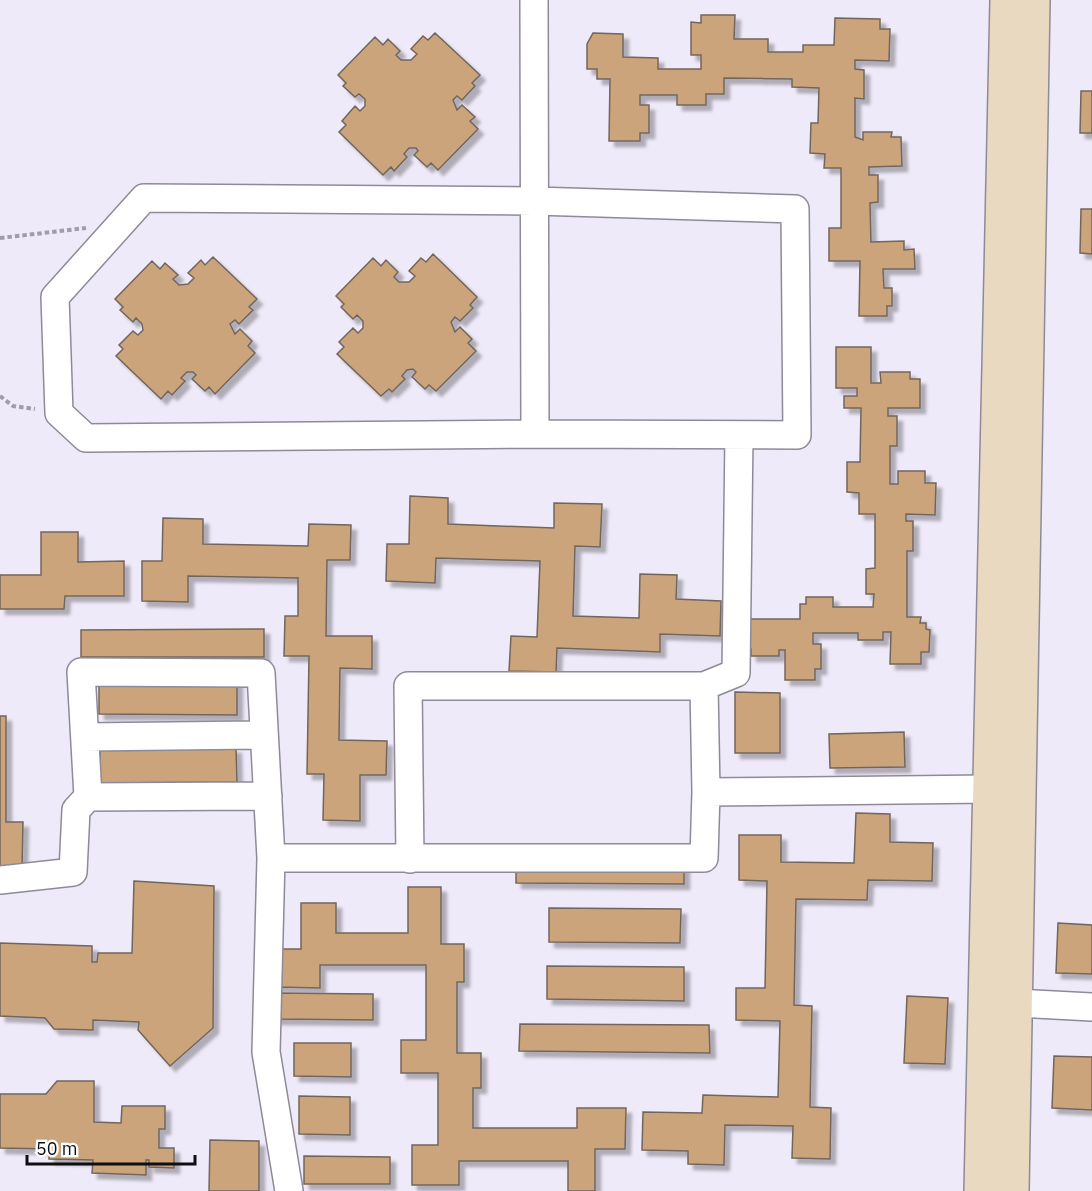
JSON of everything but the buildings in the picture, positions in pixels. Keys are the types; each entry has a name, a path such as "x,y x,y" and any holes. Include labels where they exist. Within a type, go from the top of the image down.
{"street":[{"path":"534,0 536,434"},
{"path":"981,1191 1007,0"},
{"path":"1012,1191 1033,0"},
{"path":"144,198 535,201 795,209 797,435 536,434 86,438 59,413 55,297 121,223 144,198"},
{"path":"410,859 408,686 704,686 736,673 739,435"},
{"path":"0,880 73,872 76,810 88,797 81,672 261,673 271,858 266,1052 288,1191"},
{"path":"271,858 705,858 704,686"},
{"path":"84,737 264,735"},
{"path":"706,792 990,789"},
{"path":"88,797 268,796"},
{"path":"1014,1003 1092,1007"}],"path":[{"path":"0,237 121,223"},
{"path":"0,396 13,406 59,413"}]}
